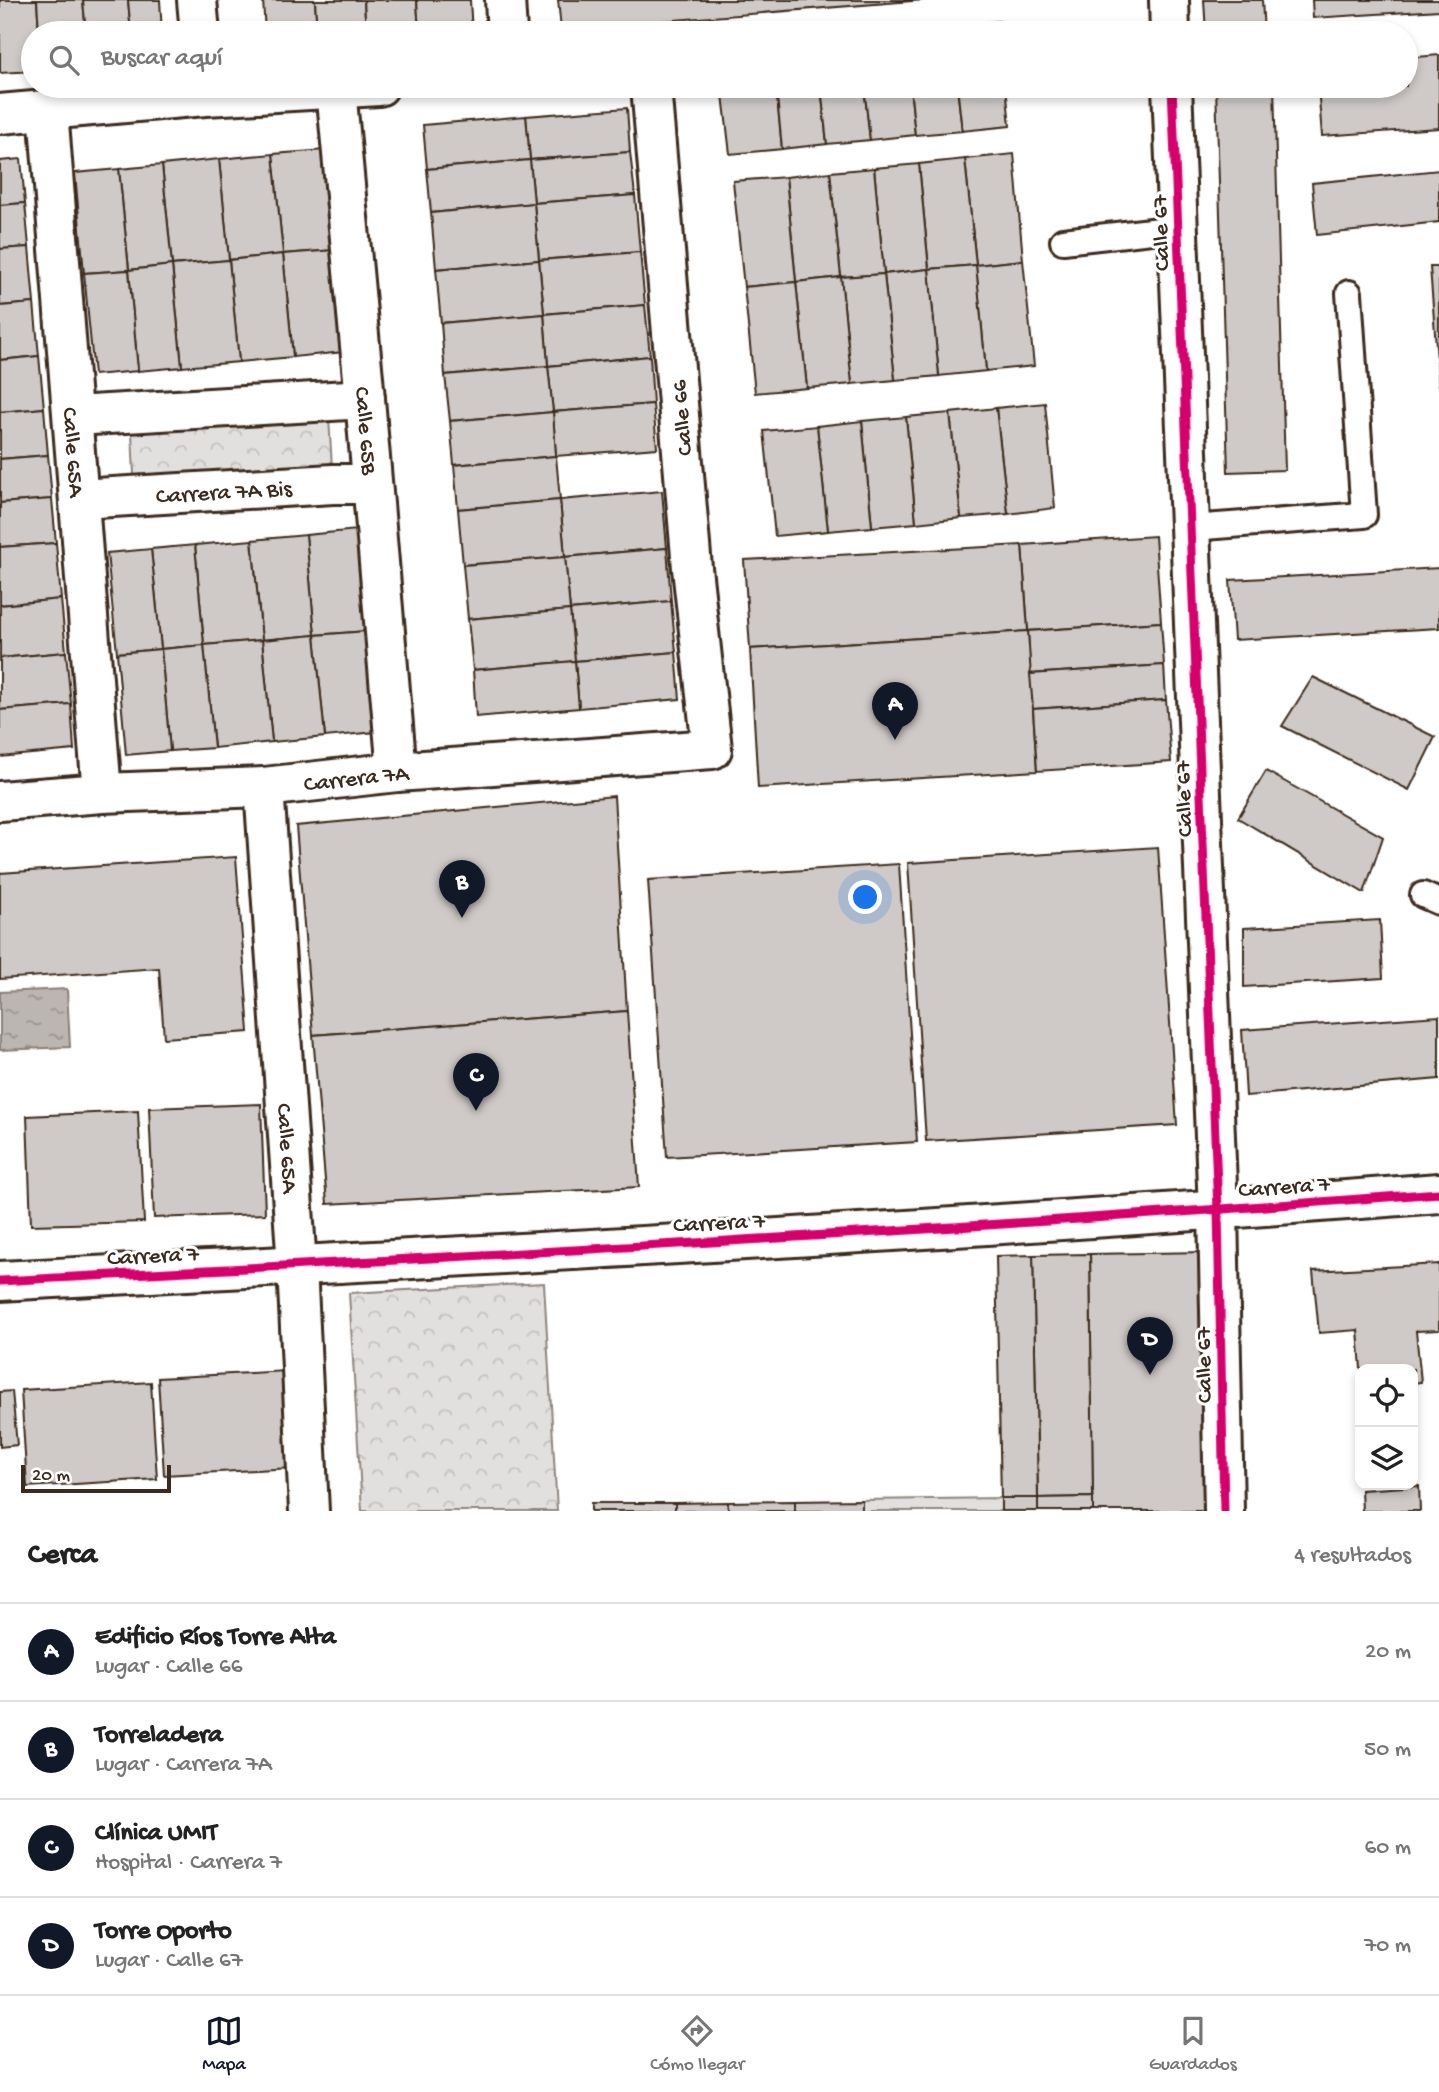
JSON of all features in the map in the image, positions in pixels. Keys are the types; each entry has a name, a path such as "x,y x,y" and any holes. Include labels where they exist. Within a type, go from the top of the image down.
{"street":[{"path":"197,0 199,21"},
{"path":"505,0 506,21"},
{"path":"1169,0 1170,21"},
{"path":"0,114 147,98"},
{"name":"Calle 65B","path":"337,98 397,772"},
{"name":"Calle 66","path":"652,98 692,568 712,749"},
{"name":"Calle 67","path":"1173,98 1218,1210 1224,1511"},
{"name":"Calle 65A","path":"48,110 102,793"},
{"path":"74,416 365,400"},
{"name":"Carrera 7A Bis","path":"79,499 371,484"},
{"name":"Carrera 7A","path":"0,801 102,793 264,787 397,772 712,749"},
{"name":"Calle 65A","path":"264,787 297,1266 309,1511"},
{"name":"Carrera 7","path":"0,1281 297,1266 1218,1210 1439,1193"}],"lane":[{"path":"1063,241 1178,228"},
{"path":"1191,528 1364,514 1349,293"}],"green space":[{"path":"328,401 333,484 135,495 131,412"},
{"path":"544,1283 557,1511 362,1511 349,1293"},
{"path":"1001,1498 1001,1511 862,1511 862,1500"}],"water":[{"path":"67,989 70,1047 0,1050 0,992"}],"building":[{"path":"0,0 37,0 38,21 21,21 21,72 0,73"},
{"path":"37,0 83,0 85,21 38,21"},
{"path":"83,0 128,0 130,21 85,21"},
{"path":"128,0 160,0 161,21 130,21"},
{"path":"263,0 315,0 316,21 264,21"},
{"path":"315,0 364,0 365,21 316,21"},
{"path":"364,0 417,0 418,21 365,21"},
{"path":"417,0 470,0 471,21 418,21"},
{"path":"558,0 925,0 661,21 560,21"},
{"path":"1204,0 1262,0 1263,21 1205,21"},
{"path":"1312,0 1439,0 1439,10 1313,18"},
{"path":"1439,55 1439,128 1322,136 1319,98 1418,98 1418,57"},
{"path":"723,98 777,98 782,149 730,154"},
{"path":"777,98 822,98 827,144 782,149"},
{"path":"822,98 865,98 870,140 827,144"},
{"path":"865,98 911,98 915,135 870,140"},
{"path":"911,98 958,98 962,131 915,135"},
{"path":"958,98 1007,98 1010,126 962,131"},
{"path":"1216,98 1274,98 1285,470 1228,472"},
{"path":"627,108 630,152 530,160 526,116"},
{"path":"526,116 530,160 427,169 423,125"},
{"path":"325,150 335,250 283,254 273,154"},
{"path":"630,152 635,195 534,203 530,160"},
{"path":"273,154 283,254 229,260 219,159"},
{"path":"1014,154 1023,260 976,265 965,159"},
{"path":"21,159 25,203 0,205 0,161"},
{"path":"219,159 229,260 172,265 162,165"},
{"path":"965,159 976,265 929,269 919,164"},
{"path":"530,160 534,203 431,213 427,169"},
{"path":"919,164 929,269 884,274 874,168"},
{"path":"162,165 172,265 129,270 119,169"},
{"path":"874,168 884,274 841,277 830,172"},
{"path":"119,169 129,270 84,273 75,173"},
{"path":"1439,170 1439,222 1317,235 1312,183"},
{"path":"830,172 841,277 796,282 786,177"},
{"path":"786,177 796,282 744,287 733,181"},
{"path":"635,195 640,252 539,260 534,203"},
{"path":"25,203 29,247 0,249 0,205"},
{"path":"534,203 539,260 436,269 431,213"},
{"path":"29,247 34,303 0,306 0,249"},
{"path":"335,250 344,352 293,357 283,254"},
{"path":"640,252 645,305 544,314 539,260"},
{"path":"283,254 293,357 239,362 229,260"},
{"path":"229,260 239,362 182,367 172,265"},
{"path":"539,260 544,314 441,323 436,269"},
{"path":"1023,260 1034,366 986,371 976,265"},
{"path":"172,265 182,367 138,371 129,270"},
{"path":"976,265 986,371 939,376 929,269"},
{"path":"1430,267 1439,267 1439,386"},
{"path":"929,269 939,376 895,380 884,274"},
{"path":"129,270 138,371 94,375 84,273"},
{"path":"884,274 895,380 852,384 841,277"},
{"path":"841,277 852,384 807,388 796,282"},
{"path":"796,282 807,388 755,393 744,287"},
{"path":"34,303 39,356 0,360 0,306"},
{"path":"645,305 650,356 548,366 544,314"},
{"path":"544,314 548,366 445,375 441,323"},
{"path":"39,356 44,408 0,412 0,360"},
{"path":"650,356 653,404 553,412 548,366"},
{"path":"548,366 553,412 450,421 445,375"},
{"path":"1045,403 1055,508 1008,514 996,408"},
{"path":"653,404 657,448 556,456 553,412"},
{"path":"44,408 48,455 0,459 0,412"},
{"path":"996,408 1008,514 961,518 950,413"},
{"path":"553,412 556,456 454,465 450,421"},
{"path":"950,413 961,518 916,523 906,417"},
{"path":"906,417 916,523 872,527 862,421"},
{"path":"862,421 872,527 828,531 817,426"},
{"path":"817,426 828,531 775,536 764,431"},
{"path":"48,455 52,499 0,503 0,459"},
{"path":"556,456 560,500 458,509 454,465"},
{"path":"662,491 667,548 565,557 560,500"},
{"path":"52,499 56,543 0,547 0,503"},
{"path":"560,500 565,557 463,565 458,509"},
{"path":"357,530 367,631 315,635 306,535"},
{"path":"306,535 315,635 262,640 252,540"},
{"path":"1155,536 1161,622 1028,631 1022,545"},
{"path":"252,540 262,640 204,645 195,545"},
{"path":"56,543 61,599 0,605 0,547"},
{"path":"195,545 204,645 161,649 151,549"},
{"path":"1022,545 1028,631 750,649 744,560"},
{"path":"667,548 671,601 570,610 565,557"},
{"path":"151,549 161,649 117,653 107,553"},
{"path":"565,557 570,610 468,619 463,565"},
{"path":"1439,568 1439,628 1234,640 1230,580"},
{"path":"61,599 66,652 0,658 0,605"},
{"path":"671,601 676,652 575,661 570,610"},
{"path":"570,610 575,661 473,670 468,619"},
{"path":"1161,622 1164,665 1030,674 1028,631"},
{"path":"367,631 376,732 325,737 315,635"},
{"path":"1028,631 1037,771 758,788 750,649"},
{"path":"315,635 325,737 272,742 262,640"},
{"path":"262,640 272,742 214,748 204,645"},
{"path":"204,645 214,748 170,751 161,649"},
{"path":"161,649 170,751 126,755 117,653"},
{"path":"66,652 71,704 0,710 0,658"},
{"path":"676,652 680,699 579,708 575,661"},
{"path":"575,661 579,708 476,717 473,670"},
{"path":"1164,665 1166,700 1033,709 1030,674"},
{"path":"1313,677 1435,737 1409,790 1282,726"},
{"path":"1166,700 1171,762 1037,771 1033,709"},
{"path":"71,704 74,750 0,757 0,710"},
{"path":"1266,771 1383,837 1364,893 1238,818"},
{"path":"614,796 627,1011 313,1035 296,826"},
{"path":"1158,847 1177,1125 926,1141 908,863"},
{"path":"236,857 249,1032 164,1038 159,968 0,979 0,873"},
{"path":"899,864 917,1142 667,1157 648,880"},
{"path":"1380,920 1383,978 1244,987 1244,928"},
{"path":"627,1011 639,1187 327,1204 313,1035"},
{"path":"1439,1016 1439,1079 1246,1096 1242,1030"},
{"path":"261,1104 265,1214 154,1218 149,1108"},
{"path":"138,1111 144,1222 31,1225 27,1116"},
{"path":"1207,1252 1211,1511 1093,1511 1090,1254"},
{"path":"1090,1254 1093,1497 1038,1498 1033,1255"},
{"path":"1033,1255 1038,1498 1001,1498 996,1256"},
{"path":"1439,1264 1439,1330 1416,1331 1421,1382 1418,1382 1418,1364 1361,1364 1358,1330 1319,1333 1313,1271"},
{"path":"287,1371 294,1468 164,1475 158,1378"},
{"path":"151,1382 157,1479 27,1487 21,1390"},
{"path":"12,1391 17,1445 0,1447 0,1392"},
{"path":"1418,1486 1420,1511 1362,1511 1361,1490 1418,1490"},
{"path":"1093,1497 1093,1511 1038,1511 1038,1498"},
{"path":"1001,1498 1038,1498 1038,1511 1001,1511"},
{"path":"862,1500 862,1511 795,1511 795,1501"},
{"path":"795,1501 795,1511 728,1511 728,1502"},
{"path":"728,1502 728,1511 675,1511 675,1503"},
{"path":"591,1503 675,1503 675,1511 591,1511"}],"cycle path":[{"path":"1172,98 1218,1210 1224,1511"},
{"path":"0,1281 900,1231 1439,1193"}],"place":[{"name":"Edificio Ríos Torre Alta","path":"895,740"},
{"name":"Torreladera","path":"462,918"},
{"name":"Clínica UMIT","path":"476,1111"},
{"name":"Torre Oporto","path":"1150,1375"}]}
